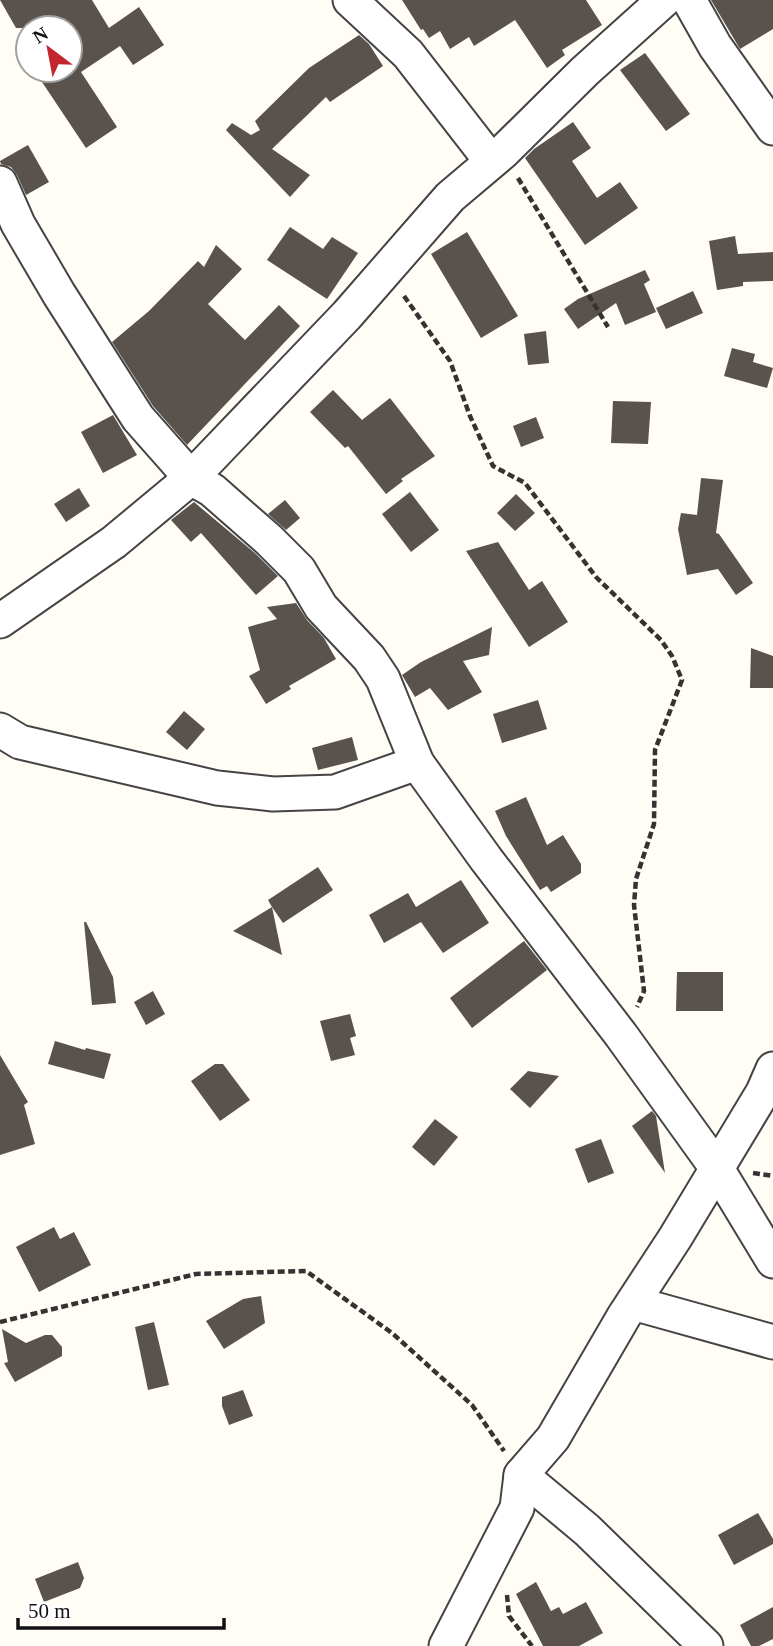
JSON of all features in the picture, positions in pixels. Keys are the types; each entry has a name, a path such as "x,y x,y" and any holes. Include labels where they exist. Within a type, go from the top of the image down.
{"street":[{"path":"350,0 408,54 497,157"},
{"path":"0,621 114,542 191,478 347,315 450,198 664,0"},
{"path":"689,0 722,57 773,128"},
{"path":"0,183 18,224 59,294 138,418 191,478 212,490 270,540 299,570 321,607 369,658 383,678 417,763 486,859 621,1035 716,1167 773,1261"},
{"path":"0,730 20,742 217,789 273,794 335,792 417,763"},
{"path":"446,1646 517,1508 521,1475 553,1438 675,1238 773,1069"},
{"path":"633,1303 773,1342"},
{"path":"521,1475 587,1530 706,1646"}],"path":[{"path":"497,157 608,327"},
{"path":"384,271 424,321 450,361 470,416 493,466 525,483 596,576 661,640 672,656 682,680 654,750 654,824 636,879 634,905 644,992 621,1035"},
{"path":"0,1322 196,1274 306,1271 392,1333 472,1405 521,1475"}],"building":[{"path":"0,0 92,0 109,28 139,7 164,45 133,65 120,46 84,70 84,14 14,14 14,24"},
{"path":"402,0 586,0 602,25 562,50 565,55 547,68 515,20 474,46 469,37 450,49 440,31 429,38 423,29 421,30"},
{"path":"711,0 773,0 773,29 740,49"},
{"path":"359,35 369,44 383,66 330,102 326,97 272,149 310,175 290,197 226,130 232,123 251,135 260,130 255,121 309,68"},
{"path":"645,53 690,114 666,131 620,70"},
{"path":"84,77 117,127 86,148 43,84 84,84"},
{"path":"573,122 591,148 572,161 597,198 620,182 638,208 585,245 525,158"},
{"path":"28,145 49,182 26,195 11,167 1,164 0,161"},
{"path":"290,227 323,249 332,237 358,253 327,299 267,260"},
{"path":"467,232 518,316 481,338 431,254"},
{"path":"735,236 738,254 773,252 773,281 743,282 743,286 717,290 709,241"},
{"path":"216,245 242,269 208,304 245,340 279,305 300,326 187,445 153,406 112,342 149,311 198,261 204,267"},
{"path":"645,270 650,280 644,284 656,312 625,325 616,303 578,329 564,309 578,299"},
{"path":"693,291 703,313 666,329 656,308"},
{"path":"546,331 549,363 528,365 524,334"},
{"path":"732,348 755,354 753,362 773,368 767,388 724,376"},
{"path":"333,390 362,420 390,398 435,456 401,479 403,481 386,494 348,446 345,448 310,412"},
{"path":"613,401 651,402 648,444 611,443"},
{"path":"113,415 137,455 103,473 81,432"},
{"path":"536,417 544,438 521,447 513,426"},
{"path":"701,478 723,480 716,533 753,583 736,595 718,569 687,575 678,529 681,513 697,515"},
{"path":"79,488 90,506 66,522 54,504"},
{"path":"410,492 439,530 411,552 382,514"},
{"path":"516,494 535,513 515,531 497,513"},
{"path":"285,500 300,518 286,530 268,514"},
{"path":"194,502 278,576 256,595 201,533 191,542 171,520"},
{"path":"498,542 529,590 542,581 568,622 529,647 466,551"},
{"path":"296,603 324,638 336,659 289,686 291,689 266,704 249,676 260,670 248,627 277,619 267,607"},
{"path":"492,627 489,655 463,661 482,692 448,710 430,688 415,697 402,675 421,662"},
{"path":"751,648 773,656 773,688 750,688"},
{"path":"538,700 547,729 502,743 493,714"},
{"path":"184,711 205,729 187,750 166,732"},
{"path":"352,737 358,760 318,770 312,748"},
{"path":"526,797 547,845 563,835 581,864 581,873 551,892 547,886 540,890 506,836 495,811"},
{"path":"318,867 333,890 283,923 268,900"},
{"path":"461,880 489,923 443,953 421,922 384,943 369,915 408,893 416,907"},
{"path":"272,907 282,955 233,931"},
{"path":"84,922 113,977 116,1003 92,1005"},
{"path":"524,941 547,970 472,1028 450,998"},
{"path":"677,972 723,972 723,1011 676,1011"},
{"path":"153,991 165,1014 146,1025 134,1002"},
{"path":"350,1014 356,1036 350,1038 355,1055 331,1061 320,1021"},
{"path":"55,1041 111,1054 104,1079 48,1064"},
{"path":"0,1055 28,1102 24,1105 35,1144 0,1155"},
{"path":"215,1064 223,1064 250,1100 220,1121 191,1081"},
{"path":"528,1071 559,1076 530,1108 510,1089"},
{"path":"652,1111 656,1116 665,1173 632,1126"},
{"path":"435,1119 458,1137 434,1166 412,1147"},
{"path":"601,1139 614,1173 588,1183 575,1149"},
{"path":"54,1227 60,1239 74,1232 91,1265 39,1292 16,1247"},
{"path":"261,1296 265,1323 224,1349 206,1321 243,1299"},
{"path":"154,1322 169,1385 148,1390 135,1327"},
{"path":"2,1329 26,1343 52,1335 62,1347 62,1356 15,1382 4,1363 8,1362"},
{"path":"243,1390 253,1416 229,1425 222,1406 222,1397"},
{"path":"758,1513 773,1539 773,1544 734,1565 718,1535"},
{"path":"78,1562 84,1578 80,1588 44,1602 35,1579"},
{"path":"536,1582 551,1611 559,1607 563,1614 586,1602 603,1633 579,1646 543,1646 516,1594"},
{"path":"773,1607 773,1639 759,1646 751,1646 740,1625"}]}
